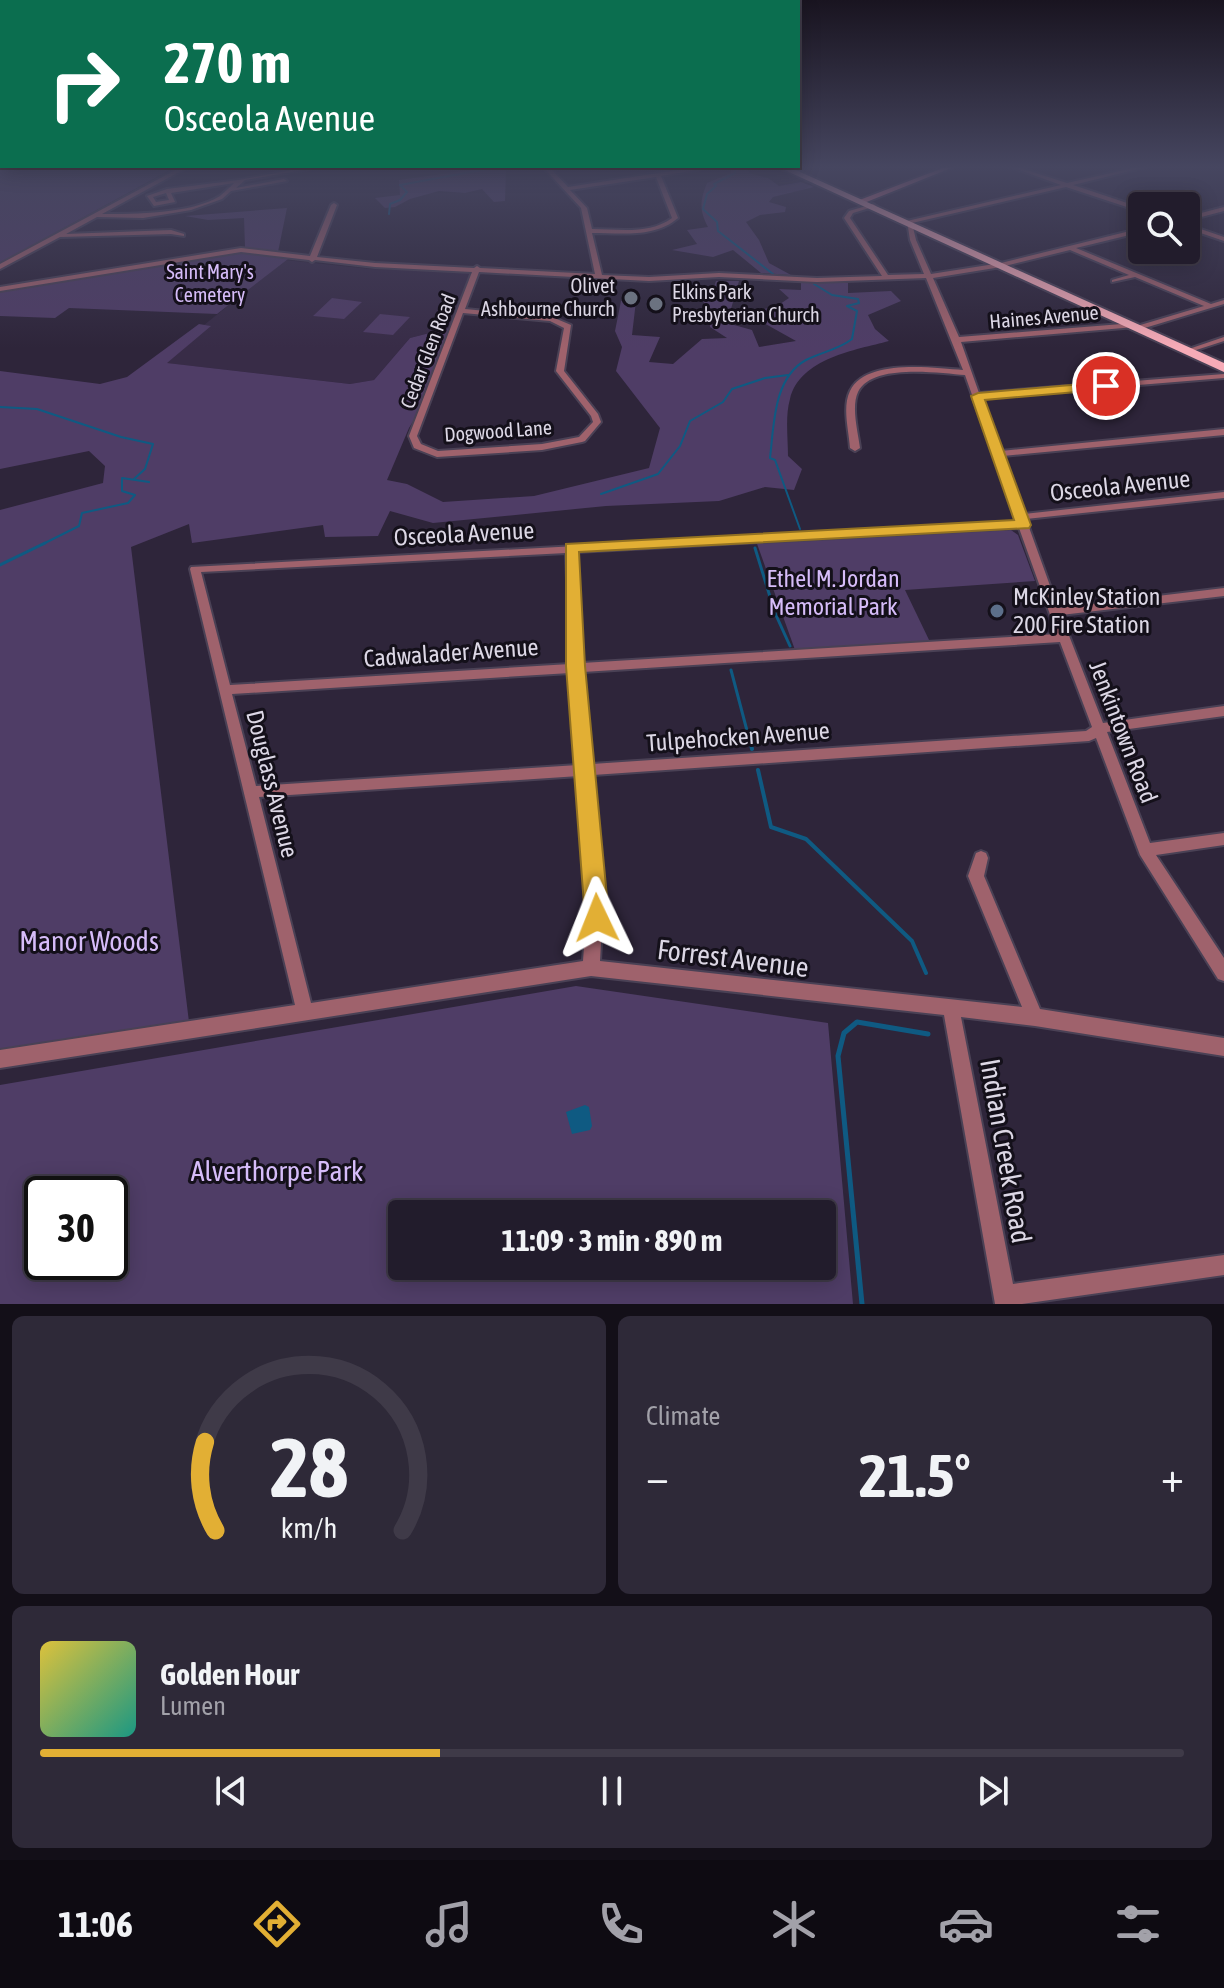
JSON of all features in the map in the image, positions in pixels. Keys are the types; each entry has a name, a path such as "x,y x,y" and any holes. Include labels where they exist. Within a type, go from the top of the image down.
{"main road":[{"path":"919,227 1224,368"}],"street":[{"path":"0,267 77,227"},
{"path":"312,260 325,227"},
{"path":"589,227 599,277"},
{"path":"590,231 662,227"},
{"path":"853,227 886,277"},
{"name":"Jenkintown Road","path":"910,227 978,396 1064,638 1145,850 1224,973"},
{"path":"1200,231 1224,239"},
{"path":"59,236 171,232 182,235"},
{"path":"0,289 241,250 312,260 649,279 719,275 817,280 930,276 1001,265 1128,233"},
{"path":"1068,247 1211,306"},
{"name":"Cedar Glen Road","path":"417,446 413,436 477,268"},
{"path":"1114,281 1135,275"},
{"name":"Haines Avenue","path":"956,340 1136,326 1224,302"},
{"name":"Dogwood Lane","path":"417,446 437,454 542,447 582,439 597,422 560,371 570,331 563,322 461,311"},
{"path":"1187,351 1224,339"},
{"path":"855,448 852,400 861,382 895,370 968,373"},
{"path":"978,396 1224,376"},
{"path":"999,454 1224,432"},
{"name":"Osceola Avenue","path":"195,569 1022,521 1224,495"},
{"path":"571,548 576,666 596,889 591,968"},
{"name":"Douglass Avenue","path":"195,569 253,792 305,1011"},
{"path":"1055,612 1224,592"},
{"name":"Cadwalader Avenue","path":"225,690 1064,638"},
{"name":"Tulpehocken Avenue","path":"253,792 1089,736 1100,728 1224,711"},
{"path":"1145,850 1224,839"},
{"path":"981,858 976,876 1035,1017"},
{"name":"Forrest Avenue","path":"0,1059 591,968 1035,1017 1224,1047"},
{"name":"Indian Creek Road","path":"951,1008 1005,1300"},
{"path":"1005,1300 1224,1265"}],"shaded area":[{"path":"285,260 371,269 476,272 457,326 410,338 374,380 350,384 166,363 210,326 204,325"}],"green space":[{"path":"0,227 66,227 0,263"},
{"path":"244,227 283,227 278,252 245,247"},
{"path":"750,227 769,263 791,275 761,273 733,250 713,257 672,250 697,244 687,230"},
{"name":"Saint Mary's Cemetery","path":"239,252 288,259 217,314 69,308 55,318 0,316 0,291"},
{"name":"Manor Woods","path":"716,281 739,281 727,323 752,330 759,347 796,341 746,313 777,306 789,298 779,289 801,290 801,283 848,283 848,293 891,291 901,301 868,315 875,329 889,341 831,358 805,374 796,385 788,406 787,420 788,456 802,469 794,490 765,487 719,501 606,506 433,523 390,511 378,536 325,537 323,525 192,543 189,524 131,547 189,1022 0,1051 0,510 103,483 105,466 89,451 0,469 0,371 100,384 127,377 199,324 211,326 167,363 350,384 374,380 410,338 457,326 429,396 409,428 387,480 407,484 443,502 534,496 649,468 660,428 616,371 622,347 615,331 621,301 636,301 632,335 660,337 649,362 673,364 702,339 727,338 710,327 709,310 700,297 711,295"},
{"path":"332,298 362,302 344,319 313,316"},
{"path":"380,314 410,317 393,335 363,332"},
{"name":"Ethel M. Jordan Memorial Park","path":"1011,530 1018,535 1035,581 905,590 930,642 795,650 756,541"},
{"name":"Alverthorpe Park","path":"576,986 828,1023 853,1304 0,1304 0,1085"}],"water":[{"path":"585,1105 589,1107 592,1126 590,1130 572,1134 566,1112"}],"waterway":[{"path":"718,227 718,231 773,274"},
{"path":"800,529 775,460 770,458 777,404 781,390 795,368 852,339 857,311 847,306 859,303 858,299 832,295 814,284"},
{"path":"601,494 658,474 680,446 690,421 723,402 732,389 765,378 788,375"},
{"path":"0,407 37,409 121,437 153,444 145,469 134,479"},
{"path":"45,543 79,526 82,513 128,503 135,495 122,491 122,478 149,482"},
{"path":"0,565 45,543"},
{"path":"41,545 45,543"},
{"path":"755,548 775,613 790,646"},
{"path":"731,670 750,742"},
{"path":"750,740 752,749"},
{"path":"758,770 771,827 806,839 912,941 926,973"},
{"path":"862,1304 838,1056 844,1033 857,1022 928,1034"}],"place":[{"name":"Olivet Ashbourne Church","path":"631,298"},
{"name":"Elkins Park Presbyterian Church","path":"656,304"},
{"name":"McKinley Station 200 Fire Station","path":"997,611"}],"route":[{"path":"597,918 576,666 571,548 1023,525 978,396 1106,386"}]}
